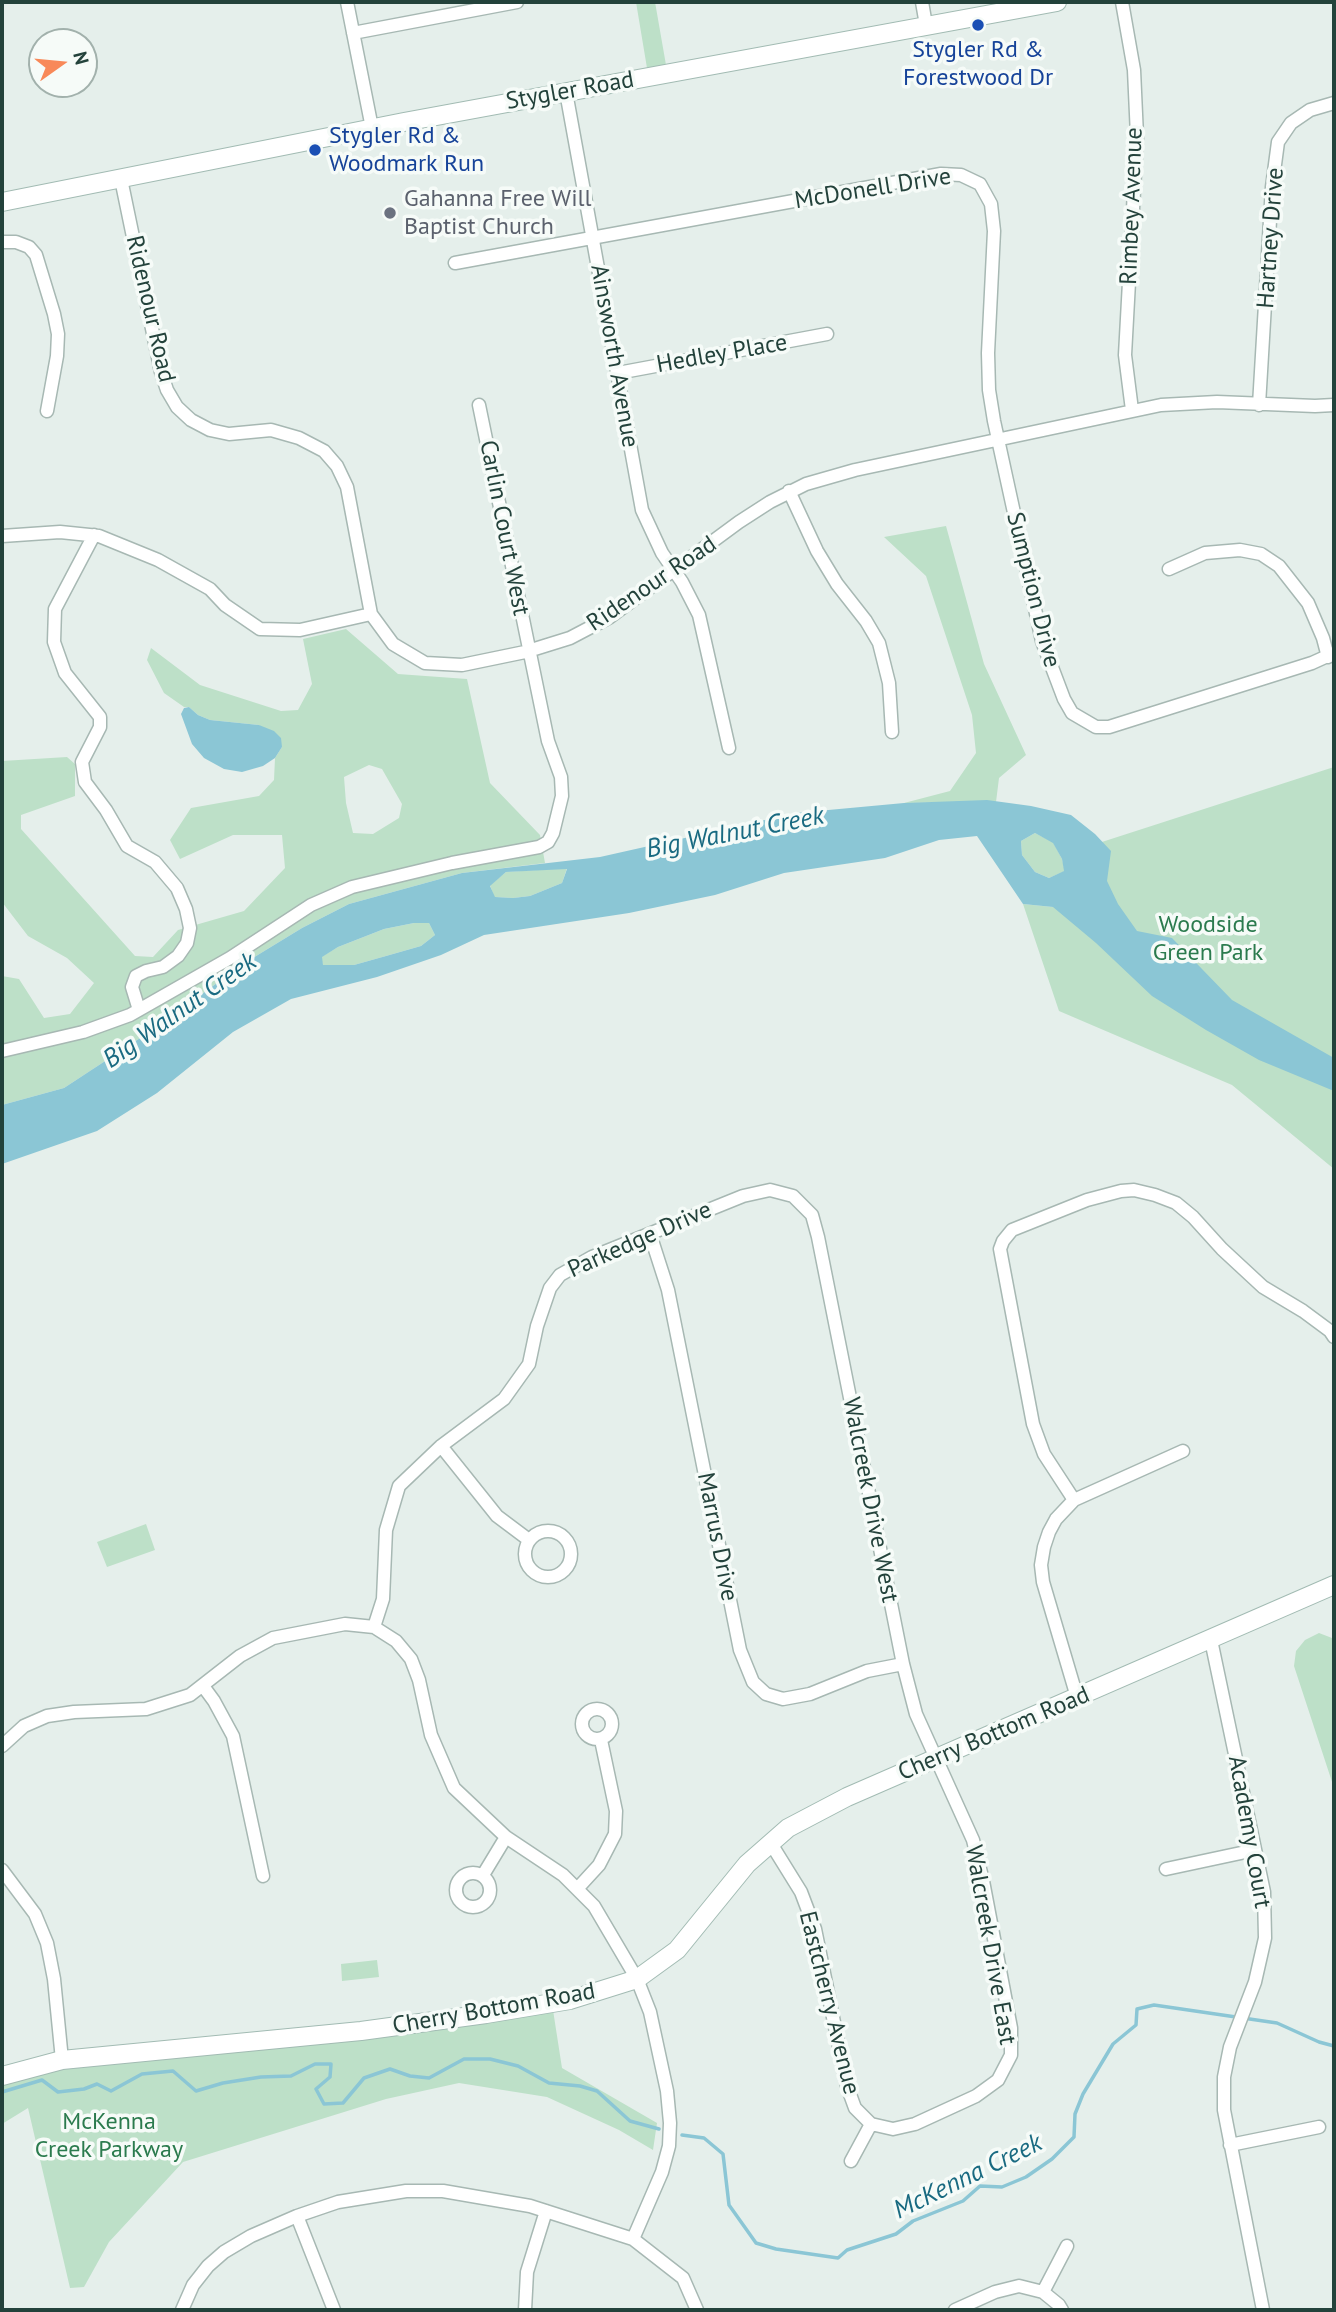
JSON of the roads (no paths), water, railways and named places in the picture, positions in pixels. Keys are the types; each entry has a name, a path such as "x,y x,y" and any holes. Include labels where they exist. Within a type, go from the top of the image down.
{"main road":[{"name":"Stygler Road","path":"2,202 372,128 1057,2"},
{"name":"Cherry Bottom Road","path":"2,2076 62,2060 420,2024 570,2000 637,1979 677,1950 747,1864 789,1828 847,1797 1334,1585"}],"street":[{"path":"347,2 372,128"},
{"path":"354,33 517,2"},
{"path":"922,2 926,25"},
{"name":"Rimbey Avenue","path":"1122,2 1134,70 1137,136 1125,355 1132,410"},
{"name":"Ainsworth Avenue","path":"566,92 642,510 662,554 699,615 729,748"},
{"name":"Hartney Drive","path":"1259,405 1272,187 1278,142 1291,123 1310,110 1334,103"},
{"name":"McDonell Drive","path":"592,238 941,174 961,175 980,184 991,204 994,231 988,353 989,390 998,439"},
{"name":"Ridenour Road","path":"121,179 161,372 177,407 211,430 229,434 271,430 309,441 324,451 337,466 347,487 371,614 393,644 425,663 462,665 529,651 570,638 610,617 739,522 789,491 855,470 1160,405 1334,405"},
{"path":"455,263 592,238"},
{"path":"2,242 16,242 29,247 36,255 54,314 58,334 57,356 47,411"},
{"name":"Hedley Place","path":"618,373 827,334"},
{"name":"Carlin Court West","path":"139,1010 230,958 311,905 352,887 452,863 539,848 548,842 553,833 562,796 561,777 548,741 479,405"},
{"name":"Sumption Drive","path":"998,439 1048,659 1072,713 1085,722 1096,727 1116,725 1331,655"},
{"path":"789,491 817,551 879,643 889,683 892,732"},
{"path":"2,536 60,532 94,536 158,560 210,589 225,605 260,629 300,630 371,614"},
{"path":"2,1051 83,1032 139,1010 132,987 136,976 163,967 178,956 187,943 190,928 177,888 155,862 127,846 106,810 85,782 82,762 100,727 100,717 65,673 54,642 55,609 94,536"},
{"path":"1169,569 1205,553 1240,550 1261,554 1279,566 1307,603 1331,655"},
{"name":"Parkedge Drive","path":"374,1627 383,1599 386,1530 399,1486 441,1446 504,1399 529,1364 537,1326 550,1288 560,1275 592,1257 743,1196 770,1190 793,1196 812,1215 818,1237"},
{"path":"1074,1500 1044,1454 1033,1424 1000,1250 1012,1230 1087,1200 1121,1191 1134,1190 1176,1203 1263,1287 1303,1311 1330,1331 1334,1338"},
{"name":"Marrus Drive","path":"650,1234 668,1290 740,1650 753,1682 766,1694 783,1699 810,1694 867,1671 903,1664"},
{"name":"Walcreek Drive West","path":"818,1237 903,1664 916,1714 937,1758"},
{"path":"441,1446 497,1516 529,1540"},
{"path":"1077,1698 1046,1600 1041,1565 1049,1532 1056,1519 1074,1500 1183,1451"},
{"path":"2,1746 24,1726 47,1716 146,1709 190,1695 240,1656 273,1638 345,1624 374,1627 396,1641 411,1659 419,1680 431,1735 454,1788 506,1837 563,1875 594,1906 637,1979 656,2032 670,2123 669,2146 662,2172 633,2239"},
{"name":"Academy Court","path":"1211,1640 1264,1892 1265,1938 1255,1982 1237,2028 1224,2077 1224,2110 1262,2310"},
{"path":"203,1686 233,1736 263,1876"},
{"path":"577,1889 599,1865 615,1834 616,1811 601,1740"},
{"name":"Walcreek Drive East","path":"871,2124 893,2129 915,2124 976,2096 998,2080 1011,2055 1011,2028 979,1862 961,1811 937,1758"},
{"path":"483,1875 506,1837"},
{"name":"Eastcherry Avenue","path":"770,1842 801,1892 815,1929 847,2086 855,2108 871,2124 851,2161"},
{"path":"1166,1869 1255,1850"},
{"path":"2,1870 35,1914 47,1943 54,1979 62,2060"},
{"path":"1230,2146 1319,2127"},
{"path":"182,2310 192,2285 208,2266 224,2252 251,2236 338,2202 405,2192 443,2191 478,2195 546,2211 633,2239 683,2278 697,2310"},
{"path":"525,2310 527,2272 546,2211"},
{"path":"297,2216 334,2310"},
{"path":"1043,2292 1067,2246"},
{"path":"955,2310 995,2292 1019,2286 1043,2292 1062,2310"}],"water":[{"path":"189,707 210,720 259,725 274,731 281,738 282,747 275,758 263,766 242,772 224,769 204,758 192,744 181,714 184,708"},
{"name":"Big Walnut Creek","path":"987,800 1071,815 1111,851 1107,881 1118,904 1137,931 1172,938 1232,1000 1334,1058 1334,1091 1259,1060 1206,1030 1152,996 1053,907 1023,904 977,836 939,840 885,858 784,873 715,895 629,913 484,935 441,955 377,977 291,999 233,1032 157,1093 97,1131 2,1164 2,1105 64,1088 157,1027 243,964 302,928 349,904 462,873 600,857 796,813 904,803","holes":["1035,833 1053,843 1062,859 1064,871 1049,878 1035,872 1022,855 1021,841","567,869 562,883 530,896 495,897 490,886 506,872","429,923 435,935 421,946 354,965 323,965 322,957 338,947 384,929"]}],"waterway":[{"name":"McKenna Creek","path":"682,2135 704,2138 723,2154 729,2205 756,2243 776,2249 838,2258 847,2250 896,2234 913,2221 963,2201 980,2186 1002,2187 1026,2177 1052,2159 1074,2137 1075,2114 1083,2094 1113,2044 1136,2025 1137,2009 1154,2005 1277,2023 1334,2046"},
{"name":"McKenna Creek","path":"2,2092 42,2080 58,2092 84,2089 97,2084 111,2091 142,2074 173,2071 196,2091 223,2083 291,2076 315,2064 331,2064 330,2077 316,2089 324,2104 343,2103 364,2078 390,2069 410,2076 429,2078 464,2059 490,2059 518,2066 549,2083 580,2086 597,2091 630,2121 659,2129"}],"place":[{"name":"Stygler Rd & Forestwood Dr","path":"978,25"},
{"name":"Stygler Rd & Woodmark Run","path":"315,150"},
{"name":"Gahanna Free Will Baptist Church","path":"390,213"}],"park label":[{"name":"Woodside Green Park","path":"1208,939"},
{"name":"McKenna Creek Parkway","path":"109,2136"}]}
